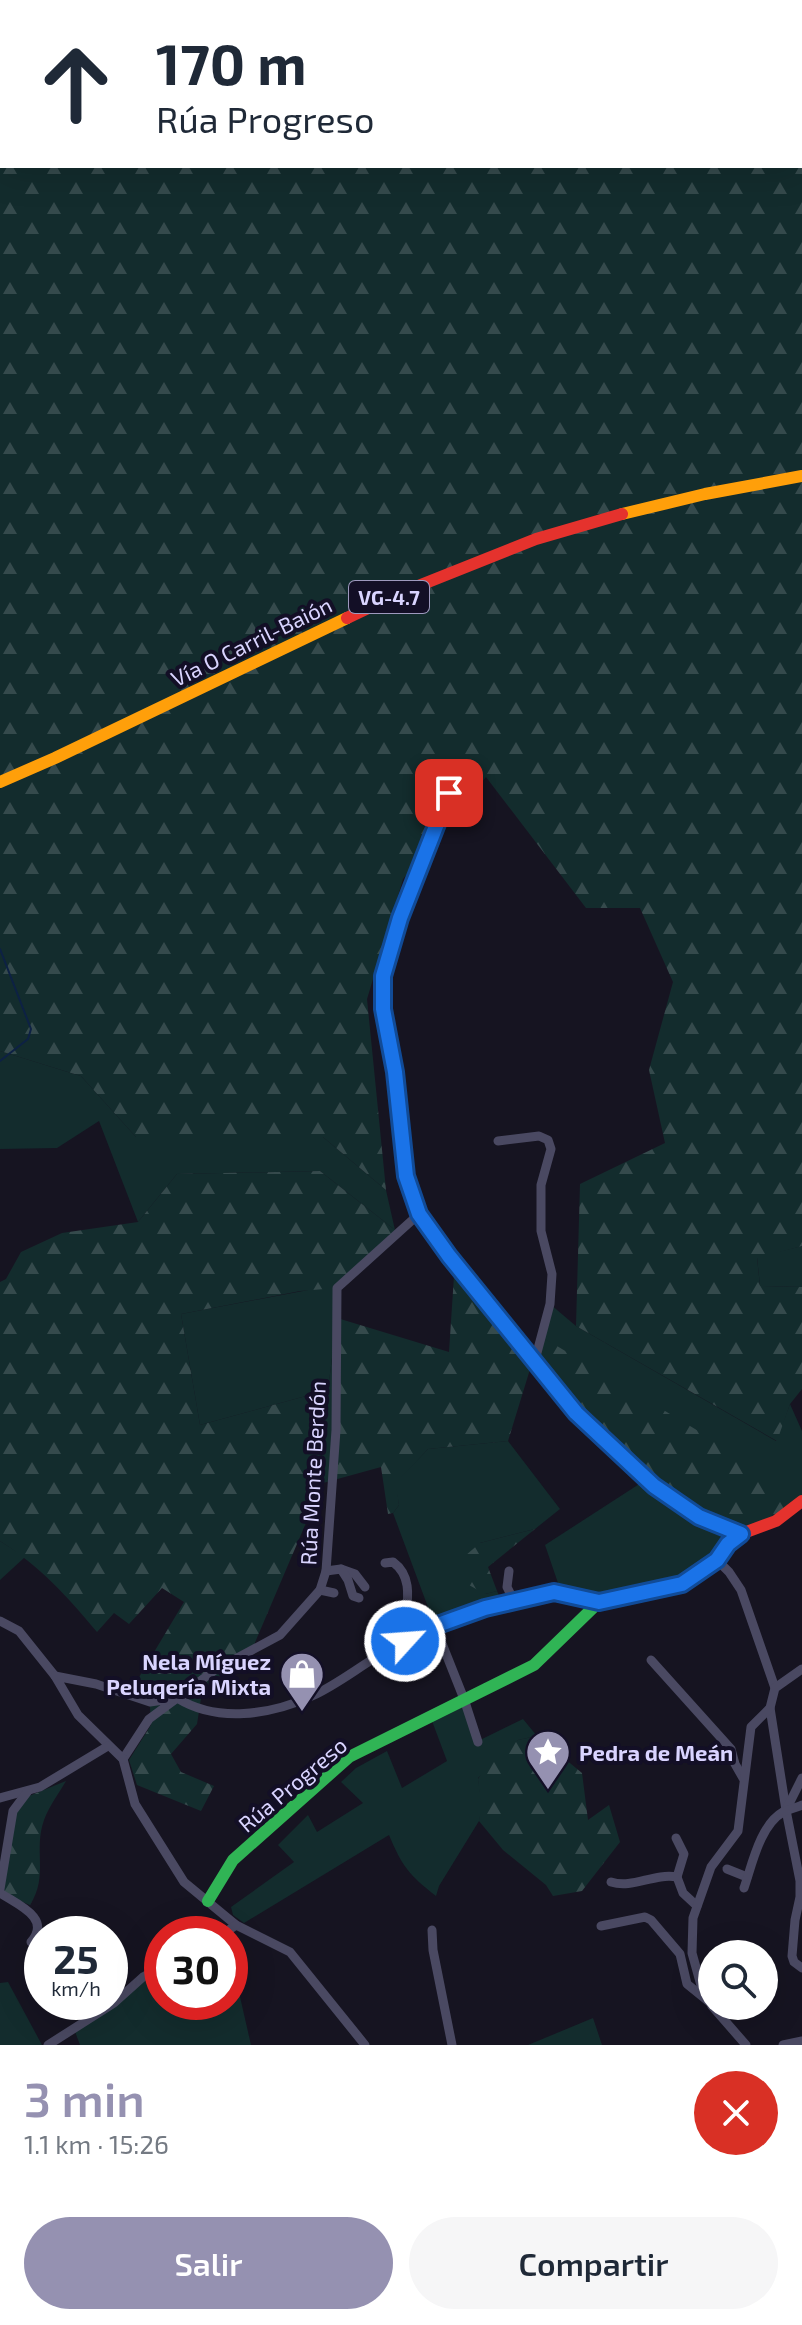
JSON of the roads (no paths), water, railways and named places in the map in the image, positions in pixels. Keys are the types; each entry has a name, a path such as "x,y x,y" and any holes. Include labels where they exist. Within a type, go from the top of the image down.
{"main road":[{"name":"Vía O Carril-Baión","path":"0,782 393,596 536,539 647,507 802,476"},
{"path":"473,780 449,793 400,918 383,976 383,1009 395,1072 406,1176 419,1214 449,1256 576,1413 654,1486 699,1517 741,1534"},
{"path":"599,1602 682,1584 717,1560 728,1544 741,1534 776,1521 802,1501"},
{"name":"Rúa Progreso","path":"208,1901 233,1860 349,1757 534,1665 599,1602"}],"street":[{"path":"498,1141 539,1136 548,1140 551,1149 541,1185 541,1231 552,1274 550,1304 535,1360"},
{"name":"Rúa Monte Berdón","path":"123,1759 149,1719 215,1670 280,1635 320,1590 326,1571 336,1430 337,1288 419,1214"},
{"path":"717,1560 741,1590 775,1688 770,1708 800,1881 792,1956 802,1968"},
{"path":"385,1563 395,1564 401,1569 409,1600 403,1642 411,1664 417,1661"},
{"path":"326,1571 341,1569 355,1574 365,1587"},
{"path":"341,1569 353,1596 359,1598"},
{"path":"509,1571 507,1587 514,1601"},
{"path":"320,1590 334,1593"},
{"path":"55,1676 96,1684 150,1702 177,1698 209,1713 264,1711 313,1696 403,1642 435,1626 485,1608 554,1592 599,1602"},
{"path":"0,1621 19,1631 55,1676 78,1715 123,1759 135,1804 184,1882 226,1916"},
{"path":"435,1626 478,1742"},
{"path":"651,1660 731,1749 743,1778"},
{"path":"775,1688 802,1669"},
{"path":"698,1975 692,1953 693,1918 711,1867 738,1831 751,1727 770,1708"},
{"path":"0,1798 56,1779 108,1746"},
{"path":"727,1869 746,1882 759,1843 771,1824 786,1810 802,1778"},
{"path":"28,1791 13,1811 0,1891 35,1916"},
{"path":"786,1810 802,1805"},
{"path":"676,1838 684,1854 677,1877 683,1893 697,1906"},
{"path":"611,1882 624,1885 650,1877 677,1877"},
{"path":"601,1926 645,1917 657,1925 683,1962 687,1984 698,1993"},
{"path":"432,1930 433,1950 452,2045"},
{"path":"248,1931 290,1952 365,2045"},
{"path":"683,1962 692,1953"},
{"path":"48,2045 114,2003 144,1976"},
{"path":"725,2020 746,2045"},
{"path":"783,2045 802,2041"}],"waterway":[{"path":"0,949 31,1029 28,1039 0,1061"}],"place":[{"name":"Nela Míguez Peluqería Mixta","path":"302,1713"},
{"name":"Pedra de Meán","path":"548,1791"}]}
